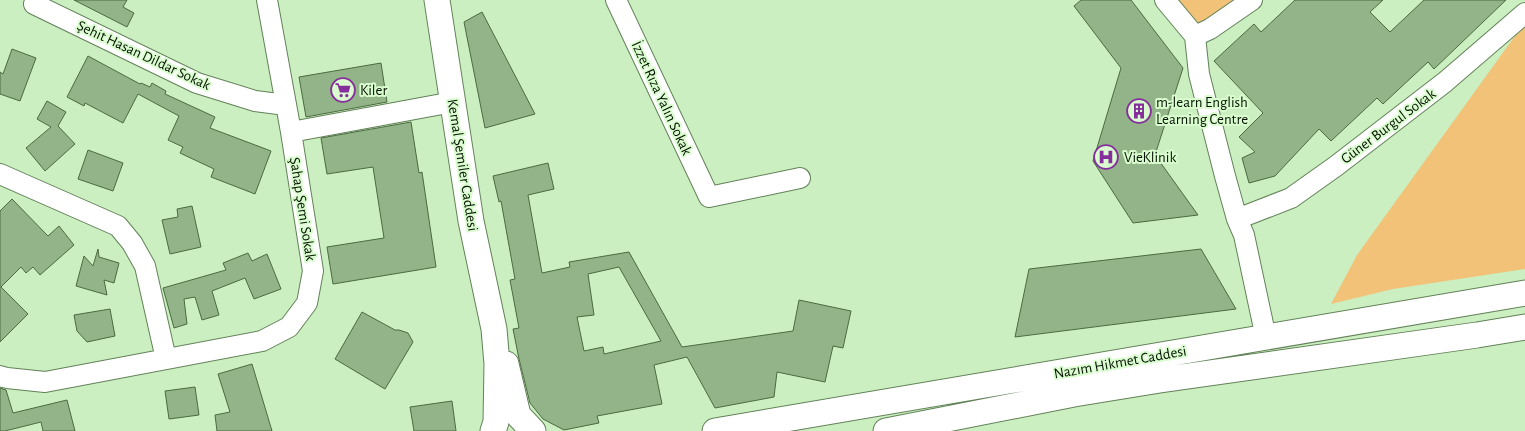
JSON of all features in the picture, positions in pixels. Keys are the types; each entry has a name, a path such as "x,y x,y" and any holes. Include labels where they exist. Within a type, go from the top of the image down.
{"main road":[{"name":"Kemal Şemiler Caddesi","path":"437,0 471,221 494,329 497,364 496,422 493,431"},
{"name":"Nazım Hikmet Caddesi","path":"715,431 1525,293"},
{"name":"Nazım Hikmet Caddesi","path":"886,431 1074,394 1141,383 1525,327"},
{"name":"Kemal Şemiler Caddesi","path":"494,329 506,361 518,415 533,431"}],"street":[{"name":"Şahap Şemi Sokak","path":"0,376 45,382 262,341 288,327 306,302 313,271 291,132 267,0"},
{"name":"İzzet Rıza Yalın Sokak","path":"617,0 709,197 800,178"},
{"path":"1165,0 1195,36 1199,74 1237,219 1244,235 1266,338"},
{"path":"1195,36 1210,29 1252,0"},
{"name":"Şehit Hasan Dildar Sokak","path":"34,4 197,83 255,101 286,105"},
{"name":"Güner Burgul Sokak","path":"1237,219 1291,198 1336,166 1445,82 1525,13"},
{"path":"291,132 453,102"},
{"path":"0,174 118,226 132,244 145,266 166,359"}],"shaded area":[{"path":"1162,0 1252,0 1195,36"},
{"path":"1525,22 1525,269 1393,289 1331,304 1357,255"}],"building":[{"path":"74,0 127,0 123,7 134,13 127,27"},
{"name":"m-learn English Learning Centre","path":"1081,0 1131,0 1183,68 1155,155 1198,215 1133,223 1093,161 1121,68 1074,6"},
{"path":"1295,0 1383,0 1370,12 1390,32 1424,0 1506,0 1434,69 1428,62 1383,104 1377,98 1331,141 1319,129 1275,176 1249,183 1242,158 1255,152 1239,137 1263,113 1214,61 1254,24 1261,32"},
{"path":"482,12 535,114 485,128 464,22"},
{"path":"12,49 36,58 20,101 0,94 0,72 3,74"},
{"path":"88,56 140,84 150,87 152,83 166,91 165,94 215,117 210,128 271,151 255,194 211,177 214,169 180,153 183,147 168,140 179,116 138,94 123,123 85,103 84,106 67,97"},
{"name":"Kiler","path":"381,63 387,102 306,117 299,77"},
{"path":"47,101 66,112 58,126 75,144 45,171 26,148 51,127 37,119"},
{"path":"411,122 419,173 422,172 436,267 333,284 327,247 384,238 373,167 327,174 321,138"},
{"path":"88,150 123,163 113,191 78,179"},
{"path":"548,163 554,189 528,195 542,273 570,267 569,262 629,252 682,347 793,331 799,300 851,311 843,348 833,346 825,382 777,372 774,397 715,408 687,357 654,365 662,404 597,416 599,423 564,430 543,419 530,403 519,359 513,329 519,328 510,280 515,279 501,201 499,202 493,176","holes":["619,267 661,341 604,354 603,347 584,351 577,317 594,315 588,274"]},
{"path":"12,199 48,236 59,226 74,245 40,275 33,267 26,273 21,267 1,287 28,314 0,342 0,211"},
{"path":"192,206 201,247 170,254 162,220 178,217 177,209"},
{"path":"98,249 99,257 119,263 114,283 104,280 107,295 76,286 84,256 93,266"},
{"path":"1201,249 1236,309 1015,337 1029,269"},
{"path":"248,253 252,261 267,254 281,289 254,299 245,278 212,291 219,315 202,320 195,297 184,299 187,324 174,328 163,288 226,270 223,263"},
{"path":"110,309 115,336 87,342 77,331 74,315"},
{"path":"362,312 395,330 408,333 413,342 385,389 335,359"},
{"path":"252,364 272,431 217,431 215,415 230,412 218,374"},
{"path":"195,387 199,415 169,419 165,391"},
{"path":"0,388 6,390 13,413 67,400 75,431 43,431 41,422 0,431"},
{"path":"452,401 456,431 414,431 410,407"}],"place":[{"name":"Kiler","path":"343,90"},
{"name":"m-learn English Learning Centre","path":"1139,111"},
{"name":"VieKlinik","path":"1106,157"}]}
